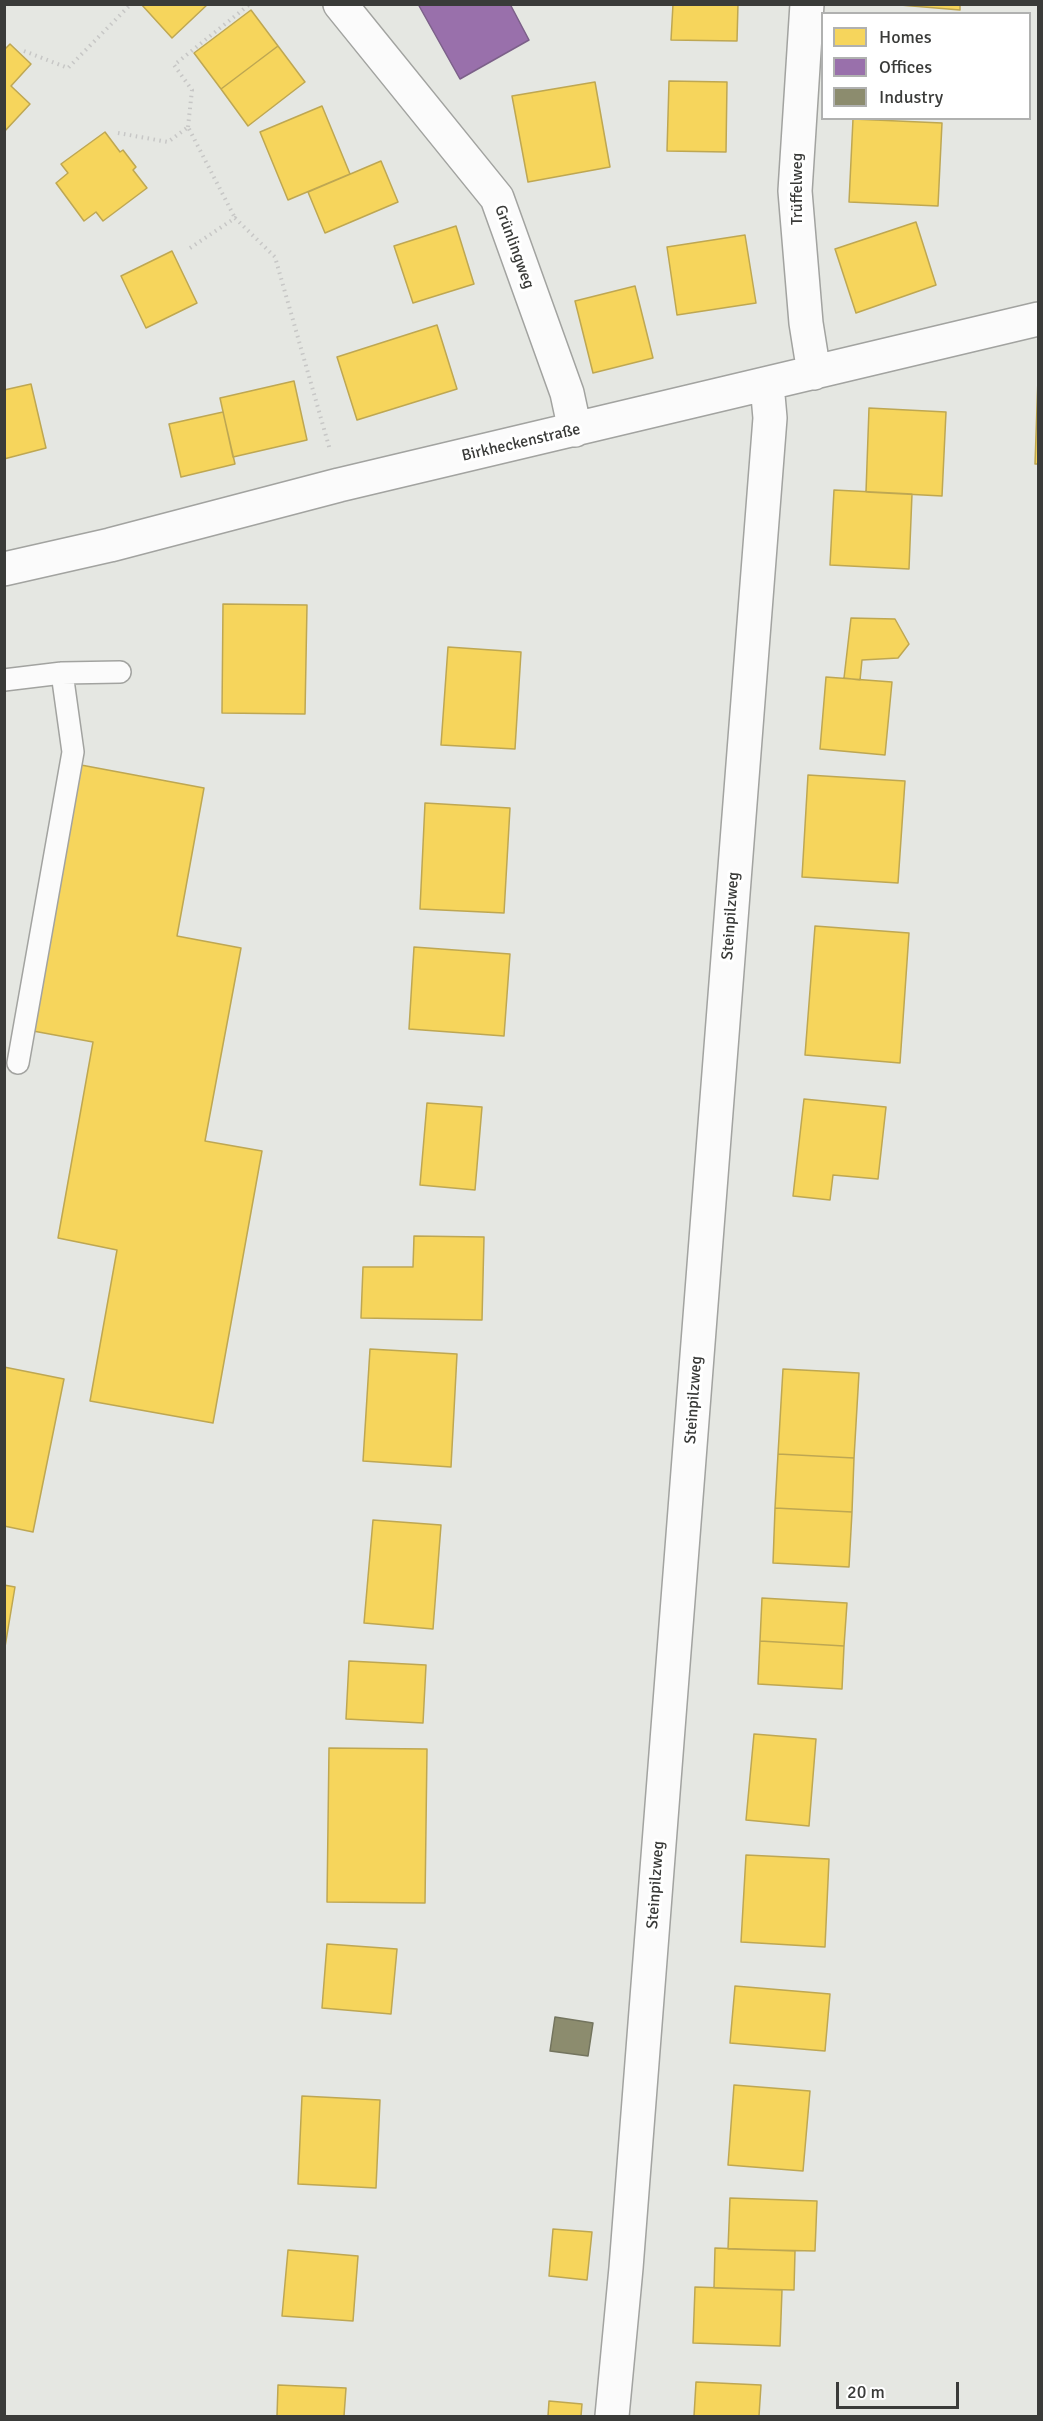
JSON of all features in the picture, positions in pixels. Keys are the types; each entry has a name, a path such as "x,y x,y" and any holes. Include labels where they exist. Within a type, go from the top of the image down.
{"street":[{"name":"Grünlingweg","path":"340,4 496,198 567,393 575,430"},
{"name":"Trüffelweg","path":"807,4 795,191 806,323 814,373"},
{"name":"Birkheckenstraße","path":"4,569 110,545 339,485 1038,319"},
{"name":"Steinpilzweg","path":"612,2416 626,2268 770,418 767,384"}],"lane":[{"path":"4,680 62,673 120,672"},
{"path":"18,1063 73,752 62,673"}],"path":[{"path":"24,51 68,68 131,4"},
{"path":"250,4 174,65 192,90 188,127 235,218 275,256 339,485"},
{"path":"118,133 168,142 188,127"},
{"path":"190,248 235,218"}],"building: Homes":[{"path":"141,4 208,4 172,38"},
{"path":"673,4 738,4 737,41 671,40"},
{"path":"888,4 960,4 960,10"},
{"path":"251,10 278,46 221,89 194,53"},
{"path":"10,44 31,64 11,86 30,104 4,132 4,50"},
{"path":"278,46 305,82 248,126 221,89"},
{"path":"669,81 727,82 726,152 667,151"},
{"path":"595,82 610,167 528,182 512,96"},
{"path":"322,106 350,174 288,200 260,132"},
{"path":"853,120 942,123 938,206 849,202"},
{"path":"105,132 120,152 123,150 136,167 133,170 147,188 103,221 96,212 84,221 56,183 68,173 61,164"},
{"path":"381,161 398,202 325,233 308,192"},
{"path":"916,222 936,285 856,313 835,249"},
{"path":"456,226 474,284 413,303 394,246"},
{"path":"745,235 756,303 677,315 667,247"},
{"path":"172,251 197,303 146,328 121,276"},
{"path":"635,286 653,358 593,373 575,301"},
{"path":"437,325 457,389 357,420 337,357"},
{"path":"1038,378 1038,464 1035,464"},
{"path":"294,381 307,440 233,457 220,398"},
{"path":"31,384 46,448 4,459 4,390"},
{"path":"869,408 946,412 942,496 866,492"},
{"path":"223,412 235,464 181,477 169,424"},
{"path":"834,490 912,494 909,569 830,565"},
{"path":"223,604 307,605 305,714 222,713"},
{"path":"851,618 895,619 909,644 898,658 862,660 860,680 844,678"},
{"path":"448,647 521,652 515,749 441,745"},
{"path":"826,677 892,682 885,755 820,749"},
{"path":"81,765 204,788 177,936 241,948 205,1141 262,1151 213,1423 90,1401 117,1250 58,1238 93,1042 33,1031"},
{"path":"808,775 905,781 898,883 802,877"},
{"path":"425,803 510,808 504,913 420,909"},
{"path":"815,926 909,933 900,1063 805,1055"},
{"path":"414,947 510,954 504,1036 409,1029"},
{"path":"804,1099 886,1107 878,1179 833,1175 830,1200 793,1196"},
{"path":"427,1103 482,1107 475,1190 420,1185"},
{"path":"414,1236 484,1237 482,1320 361,1318 363,1267 413,1267"},
{"path":"370,1349 457,1354 451,1467 363,1461"},
{"path":"4,1367 64,1379 33,1532 4,1526"},
{"path":"783,1369 859,1373 854,1458 778,1454"},
{"path":"778,1454 854,1458 852,1512 775,1508"},
{"path":"775,1508 852,1512 849,1567 773,1563"},
{"path":"373,1520 441,1525 433,1629 364,1623"},
{"path":"4,1585 15,1587 5,1647 4,1647"},
{"path":"762,1598 847,1603 844,1646 760,1641"},
{"path":"760,1641 844,1646 842,1689 758,1684"},
{"path":"349,1661 426,1665 423,1723 346,1719"},
{"path":"754,1734 816,1739 809,1826 746,1820"},
{"path":"329,1748 427,1749 425,1903 327,1902"},
{"path":"746,1855 829,1859 825,1947 741,1942"},
{"path":"327,1944 397,1949 391,2014 322,2008"},
{"path":"735,1986 830,1994 825,2051 730,2043"},
{"path":"734,2085 810,2091 803,2171 728,2165"},
{"path":"302,2096 380,2100 376,2188 298,2184"},
{"path":"730,2198 817,2201 815,2251 728,2249"},
{"path":"553,2229 592,2232 587,2280 549,2276"},
{"path":"715,2248 795,2251 794,2290 714,2288"},
{"path":"288,2250 358,2256 353,2321 282,2316"},
{"path":"695,2287 782,2290 780,2346 693,2343"},
{"path":"696,2382 761,2385 759,2416 694,2416"},
{"path":"278,2385 346,2388 344,2416 277,2416"},
{"path":"549,2401 582,2404 581,2416 548,2416"}],"building: Offices":[{"path":"418,4 510,4 529,40 460,79"}],"building: Industry":[{"path":"555,2017 593,2023 588,2056 550,2051"}]}
